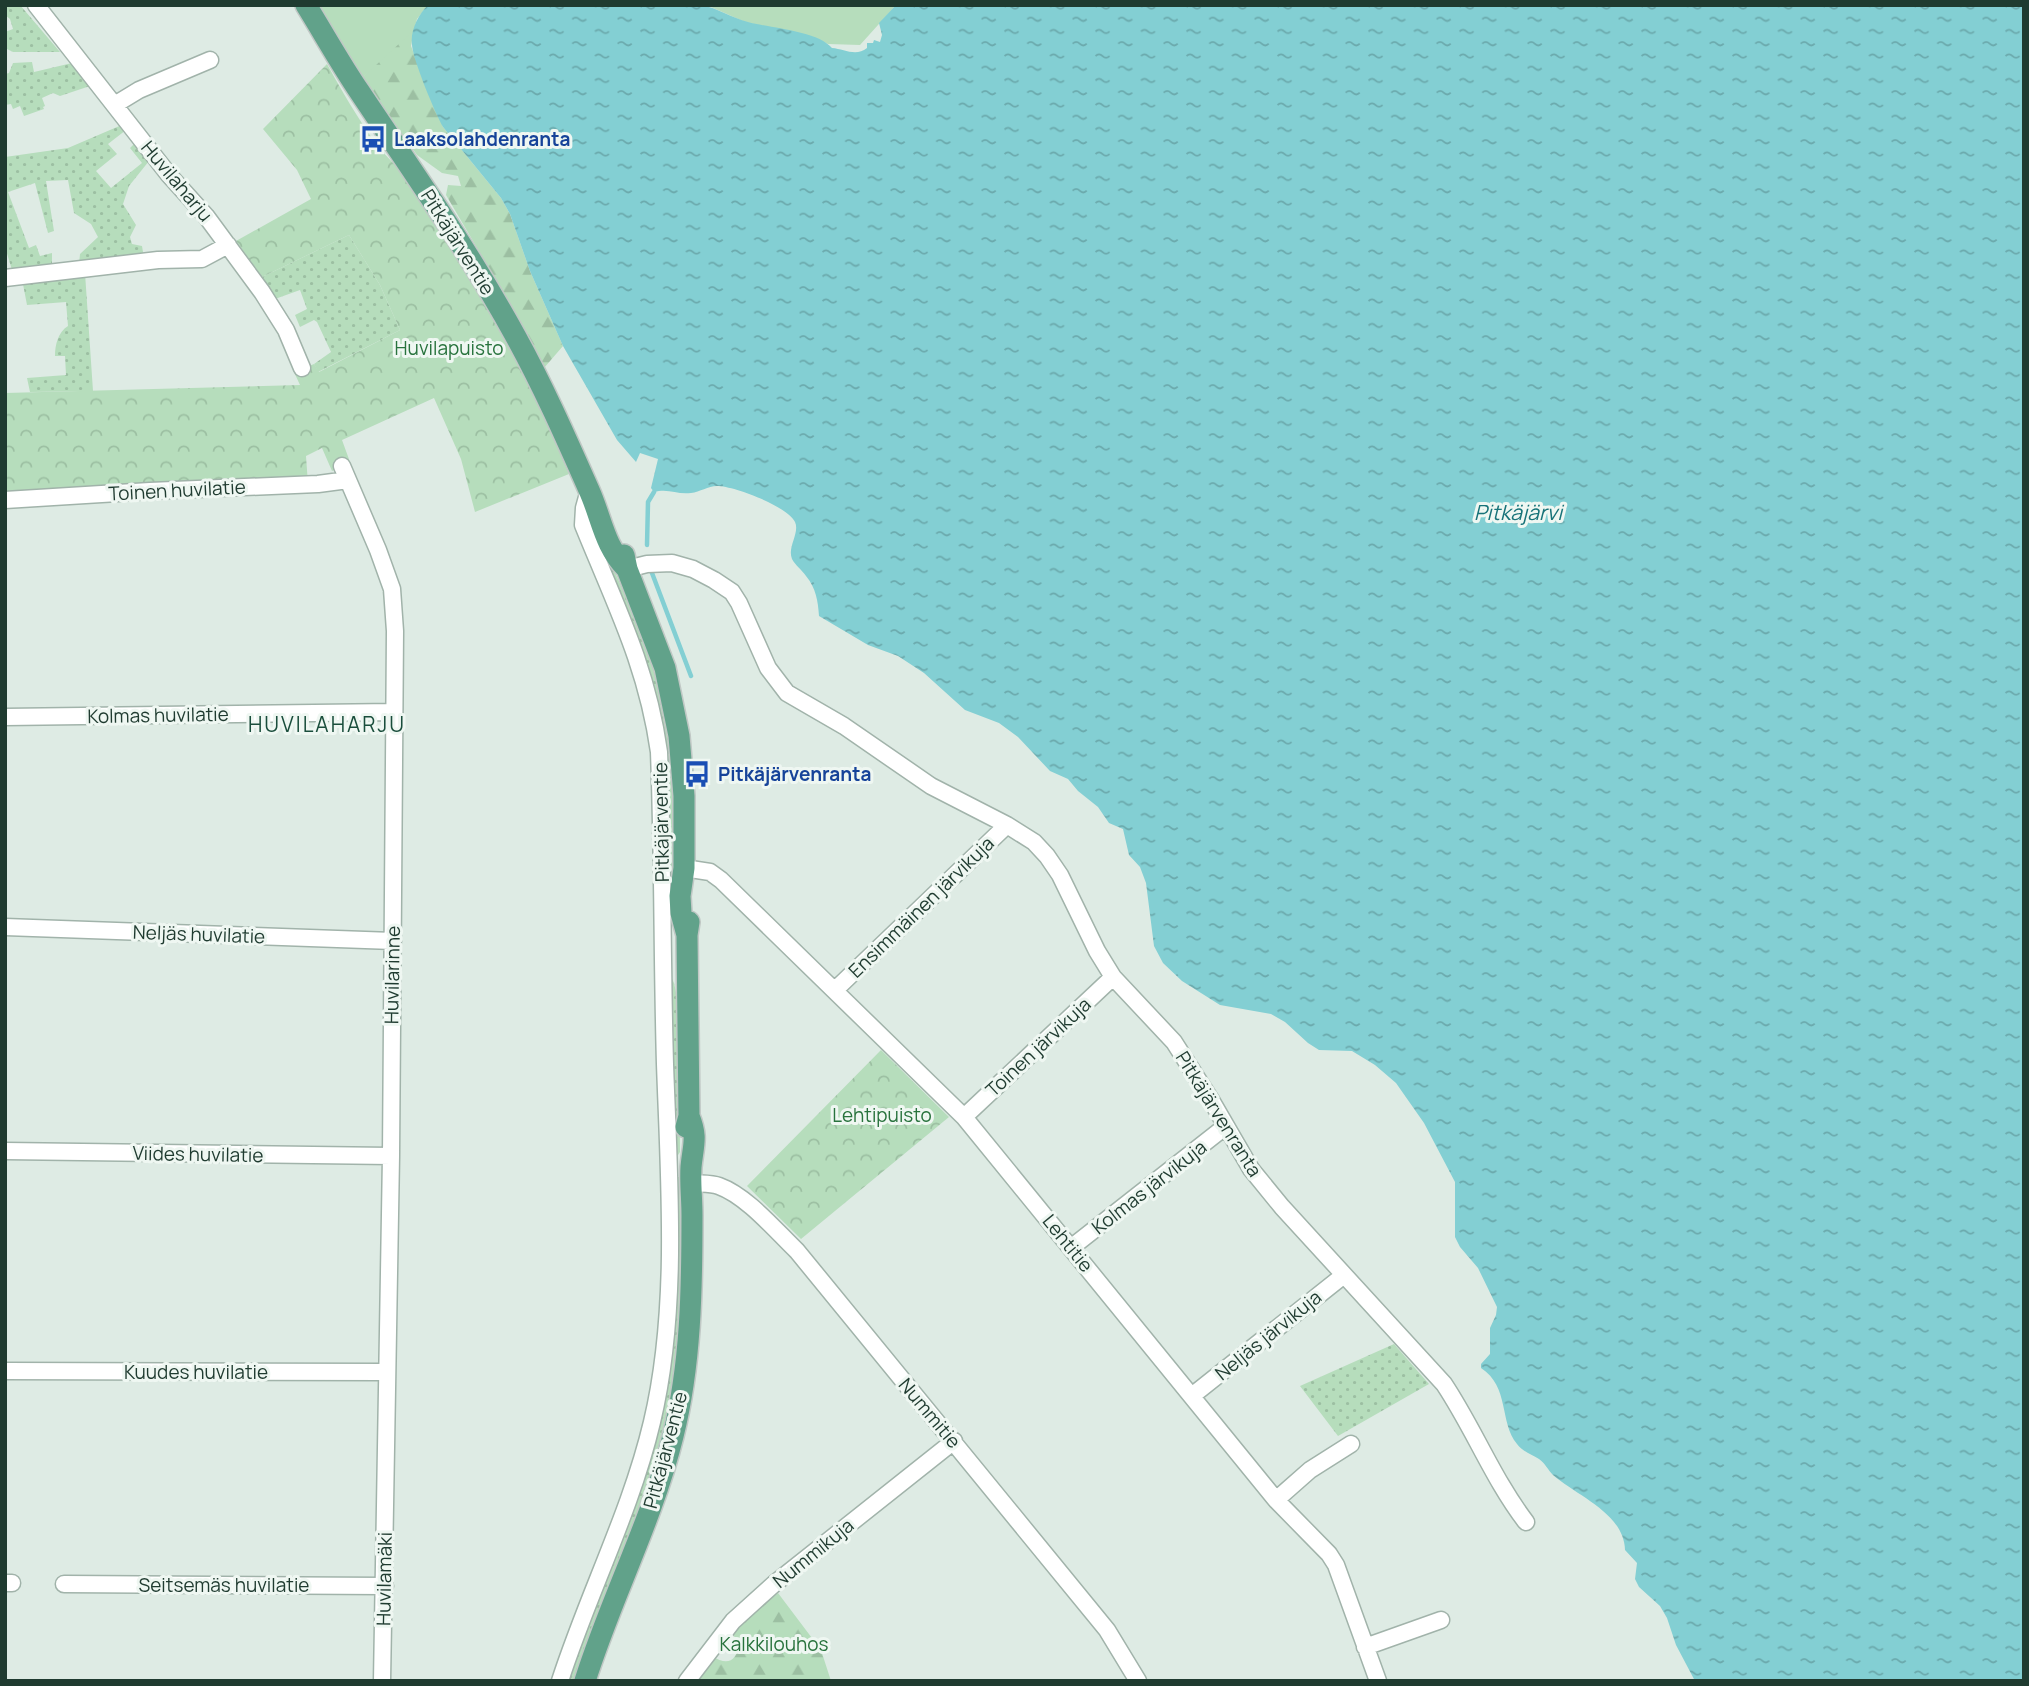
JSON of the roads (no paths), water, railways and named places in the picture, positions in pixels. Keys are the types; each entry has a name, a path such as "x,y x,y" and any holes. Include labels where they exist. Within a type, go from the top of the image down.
{"main road":[{"name":"Pitkäjärventie","path":"306,5 358,91 439,208 537,376 602,520 617,536 624,552 627,569 665,668 675,712 682,757 684,868 680,896 687,935 689,1116 695,1139 691,1175 692,1283 688,1346 676,1423 656,1491 598,1638 585,1681"}],"street":[{"name":"Huvilaharju","path":"36,5 169,175 228,245 286,330 302,368"},
{"path":"116,104 139,90 210,60"},
{"path":"5,278 158,260 201,259 228,245"},
{"name":"Toinen huvilatie","path":"5,500 318,484 345,473"},
{"name":"Huvilarinne","path":"345,473 392,589 395,631 386,1478"},
{"name":"Pitkäjärventie","path":"560,1681 624,1511 652,1422 663,1366 668,1308 669,1167 659,752 653,712 638,657 583,525 589,490"},
{"name":"Pitkäjärvenranta","path":"627,569 646,564 672,563 693,569 732,592 768,667 787,693 844,726 930,786 1007,825 1034,842 1060,875 1113,978 1174,1042 1251,1169 1444,1384 1465,1415 1507,1497 1526,1522"},
{"name":"Kolmas huvilatie","path":"5,717 394,712"},
{"name":"Ensimmäinen järvikuja","path":"835,990 1007,825"},
{"name":"Lehtitie","path":"684,868 710,872 721,880 964,1117 1276,1500 1329,1554 1336,1565 1378,1681"},
{"name":"Neljäs huvilatie","path":"5,927 393,941"},
{"name":"Toinen järvikuja","path":"964,1117 1113,978"},
{"name":"Kolmas järvikuja","path":"1072,1247 1226,1126"},
{"name":"Viides huvilatie","path":"5,1151 391,1156"},
{"path":"669,1167 691,1175"},
{"name":"Nummitie","path":"691,1175 724,1188 744,1201 797,1251 1107,1630 1138,1681"},
{"name":"Neljäs järvikuja","path":"1193,1395 1344,1275"},
{"name":"Kuudes huvilatie","path":"5,1371 387,1372"},
{"name":"Nummikuja","path":"687,1681 733,1621 764,1593 954,1441"},
{"path":"1276,1500 1310,1470 1352,1444"},
{"name":"Huvilamäki","path":"382,1681 386,1478"},
{"name":"Seitsemäs huvilatie","path":"64,1584 385,1586"},
{"path":"1366,1647 1441,1620"}],"water":[{"name":"Pitkäjärvi","path":"428,5 701,5 748,22 805,34 825,42 832,48 854,52 863,51 867,48 867,43 873,43 874,40 880,42 882,35 879,23 896,5 2024,5 2024,1681 1695,1681 1660,1606 1639,1587 1635,1579 1637,1563 1625,1550 1623,1537 1617,1526 1598,1506 1563,1483 1541,1461 1522,1449 1511,1435 1496,1385 1481,1368 1481,1364 1490,1354 1490,1328 1497,1307 1478,1268 1455,1237 1455,1182 1424,1123 1396,1083 1375,1065 1352,1051 1319,1050 1271,1014 1220,1005 1182,981 1163,963 1154,946 1146,883 1140,867 1129,855 1123,829 1109,823 1098,807 1068,779 1050,771 1018,737 999,723 965,710 924,673 898,656 868,645 819,616 812,585 792,559 796,526 790,516 759,498 725,487 714,486 686,493 654,492 651,488 658,459 640,453 636,462 617,440 563,346 530,271 510,214 501,198 439,120 420,74 412,45 416,24"}],"waterway":[{"path":"647,545 648,502 654,492"},
{"path":"652,573 691,676"}],"place":[{"name":"Laaksolahdenranta","path":"373,139"},
{"name":"Pitkäjärvenranta","path":"697,774"}],"district":[{"name":"HUVILAHARJU","path":"327,724"}],"park label":[{"name":"Huvilapuisto","path":"449,348"},
{"name":"Lehtipuisto","path":"882,1115"},
{"name":"Kalkkilouhos","path":"774,1644"}]}
